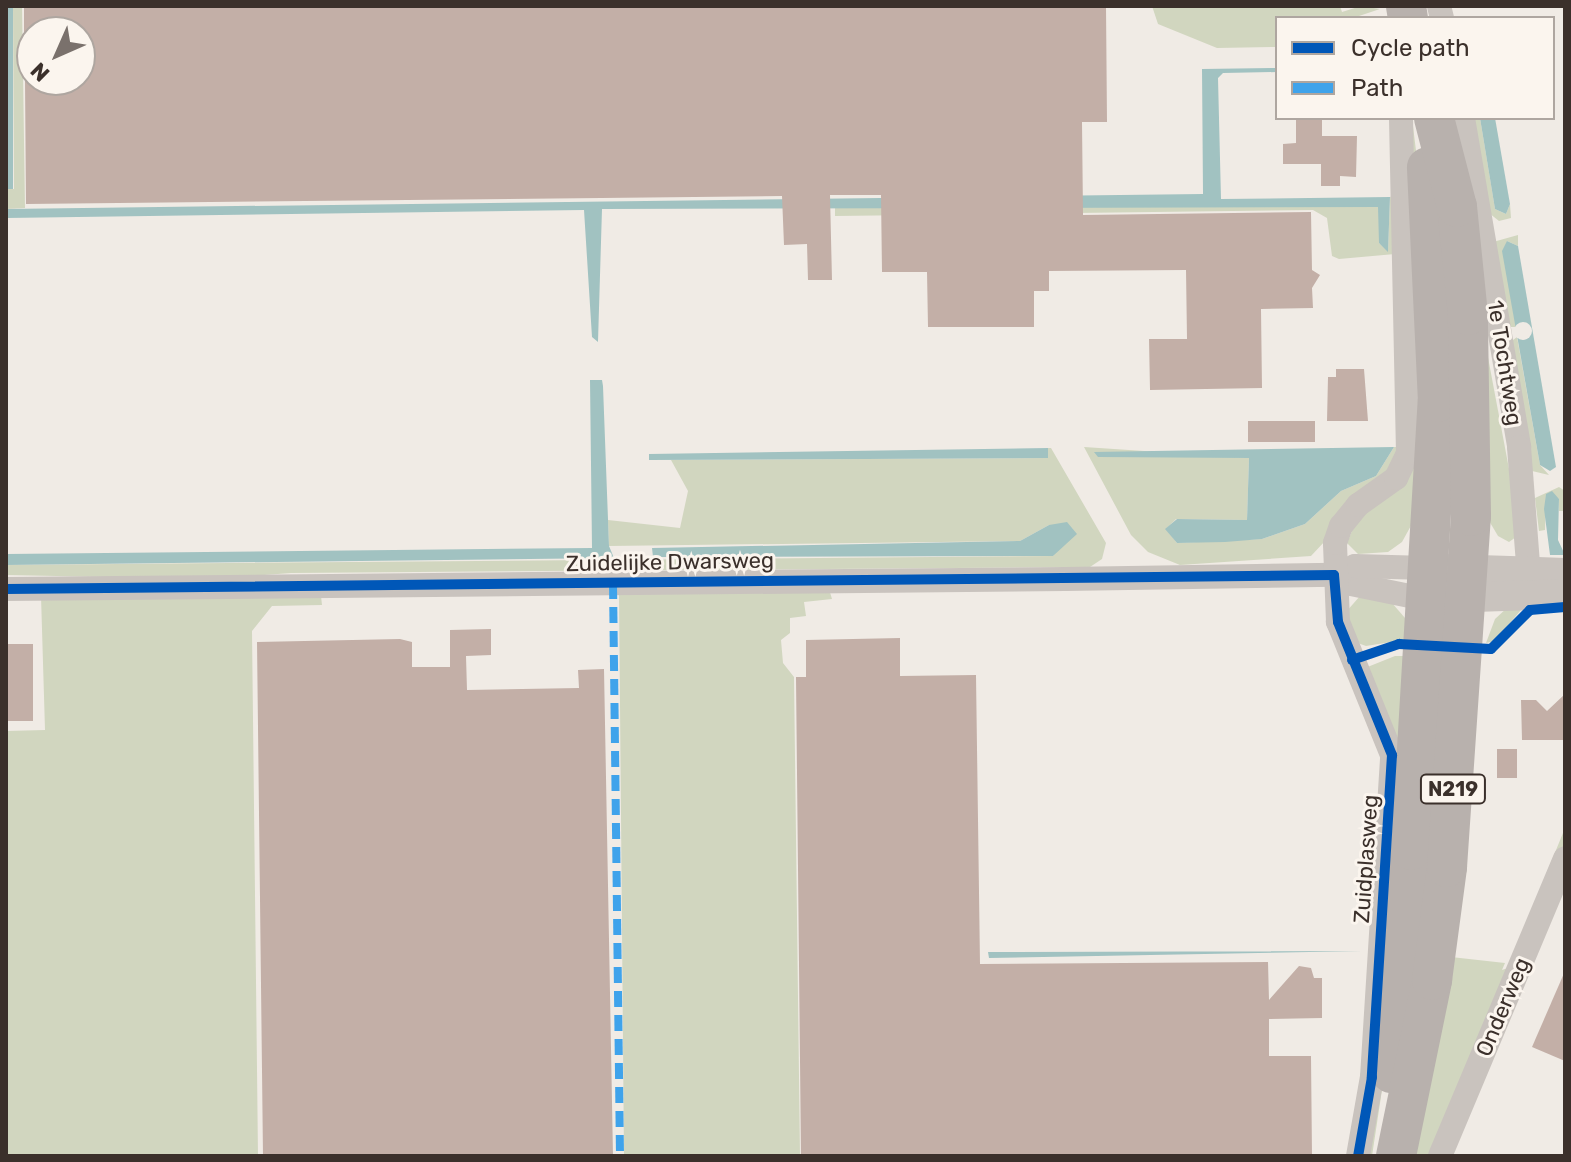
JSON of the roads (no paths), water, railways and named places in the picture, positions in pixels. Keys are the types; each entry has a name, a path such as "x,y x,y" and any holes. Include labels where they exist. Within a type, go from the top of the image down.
{"main road":[{"name":"N219","path":"1424,120 1438,402 1426,583"},
{"name":"1e Tochtweg","path":"1435,120 1457,207 1468,315 1468,584"},
{"name":"Zuidplasweg","path":"1379,1156 1409,881 1426,583"},
{"name":"N219","path":"1396,1156 1432,980 1447,867 1468,584"}],"street":[{"path":"1334,575 1341,526 1358,505 1388,488 1408,453 1401,120"},
{"name":"1e Tochtweg","path":"1463,120 1519,447 1530,584"},
{"name":"Zuidelijke Dwarsweg","path":"6,589 1334,575 1355,566 1426,583 1530,584 1565,594"},
{"name":"Zuidelijke Dwarsweg","path":"1530,584 1565,573"},
{"name":"Zuidplasweg","path":"1334,575 1338,622 1392,755 1372,1077 1358,1156"},
{"name":"Onderweg","path":"1440,1156 1565,858"}],"water":[{"path":"6,6 13,6 13,189 6,189"},
{"path":"1275,68 1275,72 1223,73 1218,78 1221,199 1390,197 1388,252 1379,243 1378,207 602,209 598,342 592,337 584,210 6,218 6,209 1203,194 1202,69"},
{"path":"1480,120 1495,120 1510,204 1506,214 1495,209"},
{"path":"1507,241 1518,246 1556,467 1550,471 1540,465 1502,251"},
{"path":"590,380 602,380 603,386 609,546 614,558 6,565 6,554 592,548"},
{"path":"1394,447 1376,476 1341,491 1305,524 1262,539 1177,543 1165,529 1177,519 1247,520 1249,458 1098,457 1094,452"},
{"path":"1048,448 1048,458 649,460 649,454"},
{"path":"1552,491 1559,499 1558,540 1565,555 1550,555 1544,509 1546,494"},
{"path":"1067,522 1077,534 1053,556 653,557 652,548 1020,541 1049,525"},
{"path":"1362,951 989,958 988,952 989,952"}]}
